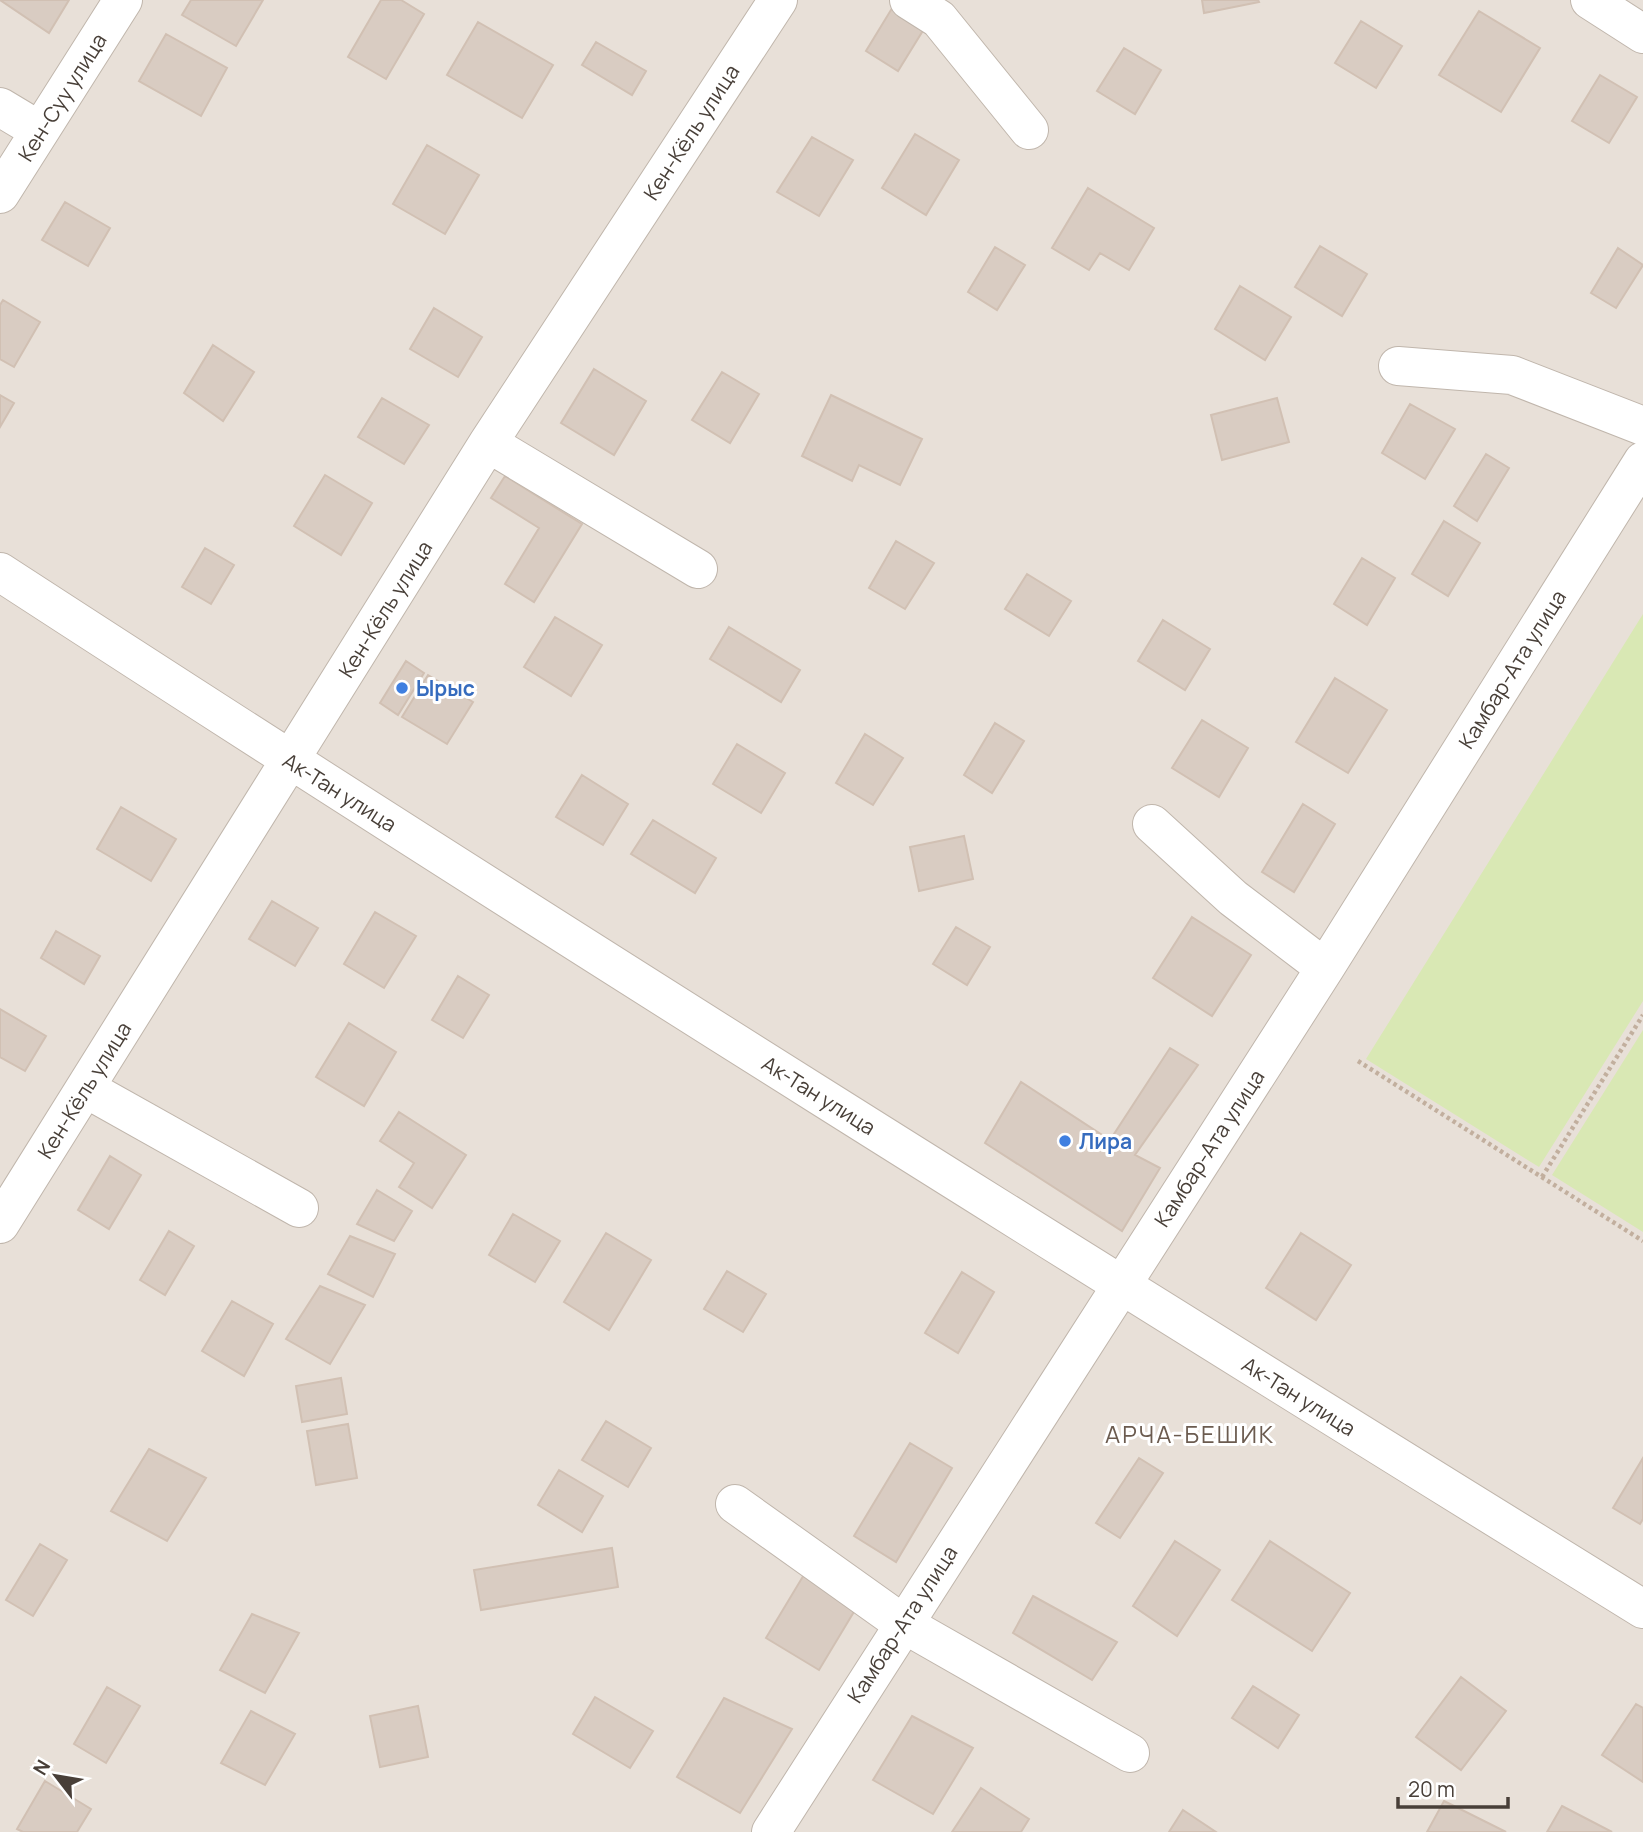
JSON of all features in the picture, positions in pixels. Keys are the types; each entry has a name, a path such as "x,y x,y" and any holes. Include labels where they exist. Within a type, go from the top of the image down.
{"street":[{"name":"Кен-Суу улица","path":"0,194 123,0"},
{"name":"Кен-Кёль улица","path":"0,1224 292,761 488,443 778,0"},
{"path":"909,0 939,19 1029,130"},
{"path":"1591,0 1643,34"},
{"path":"0,107 40,131"},
{"path":"1398,366 1512,374 1643,426"},
{"path":"488,443 698,569"},
{"name":"Камбар-Ата улица","path":"771,1832 902,1623 1325,968 1643,461"},
{"name":"Ак-Тан улица","path":"0,572 292,761 1120,1286 1643,1609"},
{"path":"1152,824 1233,898 1325,968"},
{"path":"85,1088 299,1208"},
{"path":"735,1504 902,1623 1130,1753"}],"path":[{"path":"1542,1177 1643,1015"},
{"path":"1358,1061 1643,1241"}],"shaded area":[{"name":"АРЧА-БЕШИК","path":"0,0 1643,0 1643,1832 0,1832"}],"green space":[{"path":"1643,614 1643,1001 1539,1167 1366,1059"},
{"path":"1643,1030 1643,1232 1552,1175"}],"building":[{"path":"0,0 69,0 49,33"},
{"path":"191,0 263,0 236,46 182,15"},
{"path":"381,0 401,0 424,14 386,79 348,57"},
{"path":"1202,0 1258,0 1259,2 1204,13"},
{"path":"894,5 927,24 898,71 866,51"},
{"path":"1479,11 1540,48 1501,112 1439,75"},
{"path":"1361,21 1402,46 1376,88 1335,63"},
{"path":"478,22 553,65 522,118 447,75"},
{"path":"166,34 227,68 201,116 139,81"},
{"path":"596,42 646,71 632,95 582,65"},
{"path":"1124,48 1161,70 1135,114 1097,91"},
{"path":"1600,75 1637,97 1609,143 1572,121"},
{"path":"915,134 959,160 926,215 882,188"},
{"path":"812,137 853,160 819,216 777,192"},
{"path":"427,145 479,175 445,234 393,204"},
{"path":"1088,188 1154,228 1129,270 1100,253 1089,270 1052,248"},
{"path":"65,202 110,228 88,266 42,240"},
{"path":"1320,246 1367,274 1342,316 1295,287"},
{"path":"995,247 1025,265 997,310 968,292"},
{"path":"1618,248 1643,265 1616,308 1591,293"},
{"path":"1240,286 1291,317 1265,360 1215,329"},
{"path":"3,300 40,322 14,367 0,359 0,305"},
{"path":"434,308 482,337 458,377 410,349"},
{"path":"213,345 254,372 223,421 184,393"},
{"path":"594,369 646,401 614,455 561,423"},
{"path":"722,372 759,394 730,443 692,420"},
{"path":"0,395 14,403 0,427"},
{"path":"831,395 922,439 900,485 859,465 852,481 802,456"},
{"path":"382,398 429,425 404,464 358,437"},
{"path":"1277,398 1289,442 1222,460 1211,415"},
{"path":"1410,404 1455,429 1425,479 1382,453"},
{"path":"1486,454 1509,468 1477,521 1454,506"},
{"path":"325,475 372,503 341,555 294,526"},
{"path":"505,476 582,524 534,602 505,584 539,528 491,498"},
{"path":"1444,521 1480,543 1448,596 1412,574"},
{"path":"896,541 934,563 905,609 869,588"},
{"path":"205,548 234,565 211,604 182,587"},
{"path":"1362,558 1395,578 1367,625 1334,604"},
{"path":"1027,574 1071,601 1049,636 1005,609"},
{"path":"555,617 602,645 571,696 524,667"},
{"path":"1163,620 1210,649 1185,690 1138,661"},
{"path":"729,627 800,670 781,702 710,659"},
{"name":"Ырыс","path":"406,661 424,673 398,715 380,703"},
{"path":"428,675 473,702 447,744 402,717"},
{"path":"1335,678 1387,710 1348,773 1296,742"},
{"path":"1202,720 1248,748 1219,797 1172,768"},
{"path":"995,723 1024,741 992,793 964,775"},
{"path":"865,734 903,758 873,805 836,783"},
{"path":"737,744 785,773 761,813 713,784"},
{"path":"582,775 628,804 603,845 556,817"},
{"path":"1303,804 1335,824 1294,892 1262,872"},
{"path":"121,807 176,839 151,881 97,849"},
{"path":"653,820 716,858 695,893 631,854"},
{"path":"964,836 973,879 919,891 910,847"},
{"path":"272,901 318,928 295,966 249,939"},
{"path":"375,912 416,936 384,988 344,964"},
{"path":"1192,917 1251,955 1212,1016 1153,978"},
{"path":"956,927 990,947 967,985 933,964"},
{"path":"56,931 100,956 84,984 41,958"},
{"path":"458,976 489,995 463,1038 432,1020"},
{"path":"0,1009 46,1036 25,1071 0,1057"},
{"path":"349,1023 396,1052 364,1106 316,1077"},
{"name":"Лира","path":"1170,1048 1198,1065 1135,1155 1160,1168 1122,1231 985,1143 1021,1082 1110,1140"},
{"path":"399,1112 466,1155 432,1208 399,1187 414,1163 380,1141"},
{"path":"110,1156 141,1175 109,1229 78,1210"},
{"path":"377,1190 412,1211 394,1241 357,1224"},
{"path":"513,1214 560,1241 535,1282 489,1255"},
{"path":"169,1231 194,1246 165,1295 140,1280"},
{"path":"606,1233 651,1260 609,1330 564,1302"},
{"path":"1301,1233 1351,1265 1316,1320 1266,1288"},
{"path":"350,1236 395,1254 373,1297 328,1274"},
{"path":"727,1271 766,1294 743,1332 704,1309"},
{"path":"962,1272 994,1292 958,1353 925,1333"},
{"path":"320,1286 365,1305 330,1364 286,1339"},
{"path":"232,1301 273,1324 244,1376 202,1351"},
{"path":"341,1378 347,1414 302,1422 296,1386"},
{"path":"606,1421 651,1448 628,1487 582,1460"},
{"path":"348,1424 357,1478 316,1485 307,1431"},
{"path":"910,1443 952,1468 896,1562 854,1536"},
{"path":"149,1449 206,1478 167,1541 111,1511"},
{"path":"1139,1458 1163,1473 1120,1538 1096,1523"},
{"path":"1643,1458 1643,1519 1640,1524 1613,1508"},
{"path":"559,1470 603,1496 582,1532 538,1505"},
{"path":"1175,1541 1220,1570 1177,1636 1133,1606"},
{"path":"1270,1541 1350,1593 1312,1651 1232,1600"},
{"path":"40,1544 67,1560 33,1616 6,1600"},
{"path":"612,1548 618,1587 481,1610 474,1570"},
{"path":"805,1573 858,1605 819,1670 766,1638"},
{"path":"1033,1596 1117,1642 1092,1680 1013,1633"},
{"path":"252,1614 299,1633 265,1693 220,1670"},
{"path":"1461,1677 1506,1711 1461,1770 1416,1737"},
{"path":"1253,1686 1299,1715 1278,1748 1232,1718"},
{"path":"107,1687 140,1706 106,1763 74,1744"},
{"path":"595,1697 653,1731 630,1768 573,1734"},
{"path":"724,1698 792,1729 740,1813 677,1777"},
{"path":"1636,1704 1643,1708 1643,1782 1602,1755"},
{"path":"418,1706 428,1757 380,1767 370,1716"},
{"path":"251,1711 295,1734 265,1785 221,1763"},
{"path":"912,1716 973,1748 933,1814 873,1780"},
{"path":"45,1781 91,1809 77,1832 23,1832 17,1829"},
{"path":"981,1788 1029,1819 1021,1832 952,1832"},
{"path":"1444,1801 1506,1832 1427,1832"},
{"path":"1562,1806 1612,1832 1547,1832"},
{"path":"1183,1810 1216,1832 1169,1832"}],"place":[{"name":"Ырыс","path":"402,688"},
{"name":"Лира","path":"1065,1141"}],"district":[{"name":"АРЧА-БЕШИК","path":"1190,1433"}]}
